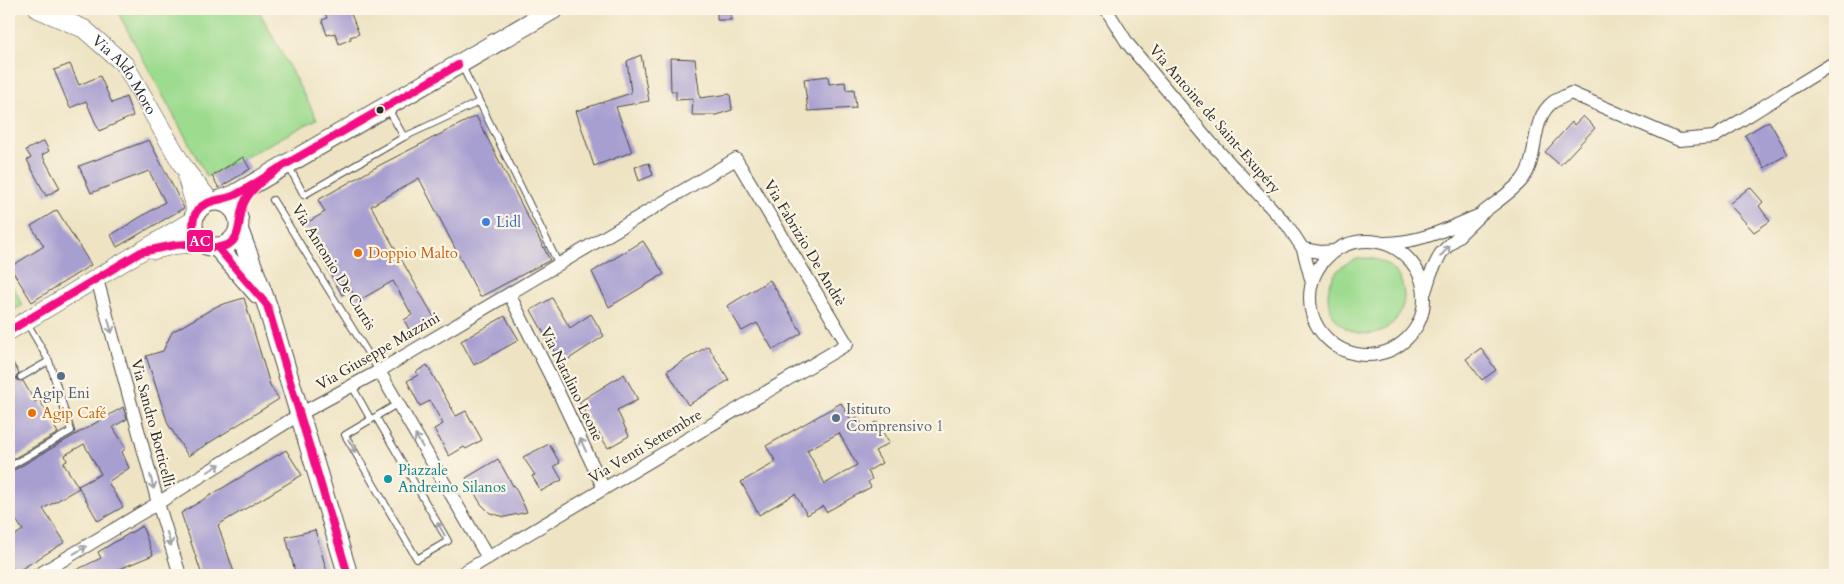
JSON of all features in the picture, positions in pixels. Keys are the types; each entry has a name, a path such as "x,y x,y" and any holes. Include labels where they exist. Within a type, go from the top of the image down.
{"main road":[{"path":"267,304 210,245 197,237 193,230 194,217 204,204 234,196 554,9"},
{"path":"210,245 232,242 239,224 242,206 249,194 281,167"},
{"path":"214,201 225,202 231,206 239,224 267,304 348,575"}],"street":[{"name":"Via Aldo Moro","path":"38,9 84,29 125,65 184,168 214,201"},
{"name":"Via Antoine de Saint-Exupéry","path":"1106,9 1128,44 1212,144 1288,226 1303,249 1312,282"},
{"path":"1334,251 1320,265 1312,282 1310,302 1315,320 1325,337 1341,348 1360,354 1388,351 1400,344 1411,334 1418,322 1431,273 1442,253 1480,215 1522,180 1532,162 1537,130 1543,115 1552,103 1571,93 1679,140 1714,137 1835,62"},
{"name":"Via Giuseppe Mazzini","path":"38,575 300,414 379,371 736,160"},
{"name":"Via Fabrizio De Andrè","path":"736,160 847,344"},
{"name":"Via Aldo Moro","path":"184,168 194,202 194,217"},
{"path":"1380,244 1402,243 1428,236 1480,215"},
{"path":"9,331 141,252 194,217"},
{"path":"1303,249 1320,252 1334,251 1352,243 1371,241 1390,246 1406,256 1416,268 1424,294"},
{"path":"141,252 175,245 210,245"},
{"name":"Via Sandro Botticelli","path":"97,278 158,503 180,575"},
{"name":"Via Natalino Leone","path":"509,294 604,489"},
{"name":"Via Venti Settembre","path":"459,575 847,344"},
{"name":"Via Antonio De Curtis","path":"379,371 488,558"}],"lane":[{"path":"460,63 559,265"},
{"path":"281,167 304,196 404,137 479,102"},
{"path":"387,106 404,137"},
{"name":"Via Antonio De Curtis","path":"273,200 379,371"},
{"path":"9,467 71,431 49,360 26,321"},
{"path":"21,377 49,360"},
{"path":"352,386 374,418 448,541 417,559 345,434 374,418 397,404"}],"green space":[{"path":"116,9 258,9 317,119 207,177"},
{"path":"1366,258 1380,261 1393,269 1401,282 1404,296 1401,310 1393,323 1380,331 1366,334 1352,331 1339,323 1331,310 1328,296 1331,282 1339,269 1352,261"},
{"path":"9,280 23,305 9,313"}],"building":[{"path":"323,9 349,9 359,34 339,44 335,33 327,35 322,20 327,18"},
{"path":"717,9 731,9 731,20 717,20"},
{"path":"641,55 649,101 616,107 632,152 594,166 576,111 631,93 627,61"},
{"path":"670,58 695,59 700,98 730,94 732,110 716,115 692,115 693,99 676,100 676,91 671,91"},
{"path":"70,64 79,85 100,76 112,103 126,97 133,116 99,131 86,101 70,108 54,70"},
{"path":"828,76 829,84 845,82 846,90 854,89 856,108 808,111 804,79"},
{"path":"476,116 550,260 480,297 419,178 371,206 435,319 411,333 404,320 412,315 393,281 358,301 351,290 342,295 303,225 325,212 318,200 380,165"},
{"path":"1583,116 1595,128 1560,165 1545,152 1572,122 1574,125"},
{"path":"1769,121 1788,154 1764,168 1745,135"},
{"path":"149,140 184,208 117,247 111,235 165,202 149,171 91,193 79,166"},
{"path":"44,141 49,151 42,155 60,188 46,196 27,160 31,158 26,150"},
{"path":"243,157 250,169 219,188 212,176"},
{"path":"649,163 653,175 639,181 635,167"},
{"path":"1750,187 1763,202 1759,206 1770,221 1754,232 1729,204"},
{"path":"57,210 91,265 32,302 10,267 44,246 31,226"},
{"path":"643,241 664,274 609,307 592,272"},
{"path":"770,280 802,333 773,350 757,323 742,331 727,306"},
{"path":"244,298 270,385 279,399 188,456 168,424 146,356 163,351 172,332 217,306"},
{"path":"552,298 570,328 591,314 604,336 561,364 531,310"},
{"path":"505,316 519,340 474,365 461,341"},
{"path":"708,346 729,380 688,405 667,371"},
{"path":"1481,348 1496,370 1482,380 1466,359"},
{"path":"9,356 19,373 16,376 17,380 23,381 35,402 39,399 58,433 13,459 9,452"},
{"path":"427,365 456,416 466,411 482,440 466,449 464,447 449,456 434,429 443,424 430,401 420,406 407,381 418,375 416,372"},
{"path":"624,374 638,400 617,410 629,436 608,448 579,402"},
{"path":"841,403 851,420 857,417 865,429 877,422 889,443 875,451 882,463 868,471 872,479 868,482 871,487 826,512 823,506 807,515 795,494 759,515 741,482 776,462 766,446","holes":["839,433 857,465 825,484 807,450"]},
{"path":"123,407 127,419 113,427 126,448 122,452 129,468 108,482 123,507 98,521 78,486 101,474 84,444 65,455 67,461 63,463 79,488 43,509 65,542 15,573 9,561 9,539 23,530 9,510 9,473"},
{"path":"549,444 560,463 554,466 562,480 541,491 532,476 535,475 523,457"},
{"path":"286,450 302,475 218,525 235,575 202,575 181,513"},
{"path":"498,459 514,485 527,512 505,517 490,513 481,504 466,478"},
{"path":"142,526 153,555 117,570 120,575 66,575 101,558 98,552"},
{"path":"315,530 328,575 296,575 286,537"}],"transit line":[{"name":"AC","path":"335,136 458,65"},
{"name":"AC","path":"335,136 458,65"},
{"name":"AC","path":"281,167 335,136"},
{"name":"AC","path":"281,167 335,136"},
{"name":"AC","path":"281,167 261,182 248,196 242,207 237,235 233,241 228,245 217,247 208,246 199,240 193,224 195,214 201,207 210,202 235,195 281,167"},
{"name":"AC","path":"9,331 141,252 175,245 202,243"},
{"name":"AC","path":"218,248 267,305 348,575"}],"place":[{"name":"Lidl","path":"486,222"},
{"name":"Doppio Malto","path":"358,253"},
{"name":"Agip Eni","path":"61,376"},
{"name":"Agip Café","path":"32,413"},
{"name":"Istituto Comprensivo 1","path":"836,418"},
{"name":"Piazzale Andreino Silanos","path":"388,479"}]}
